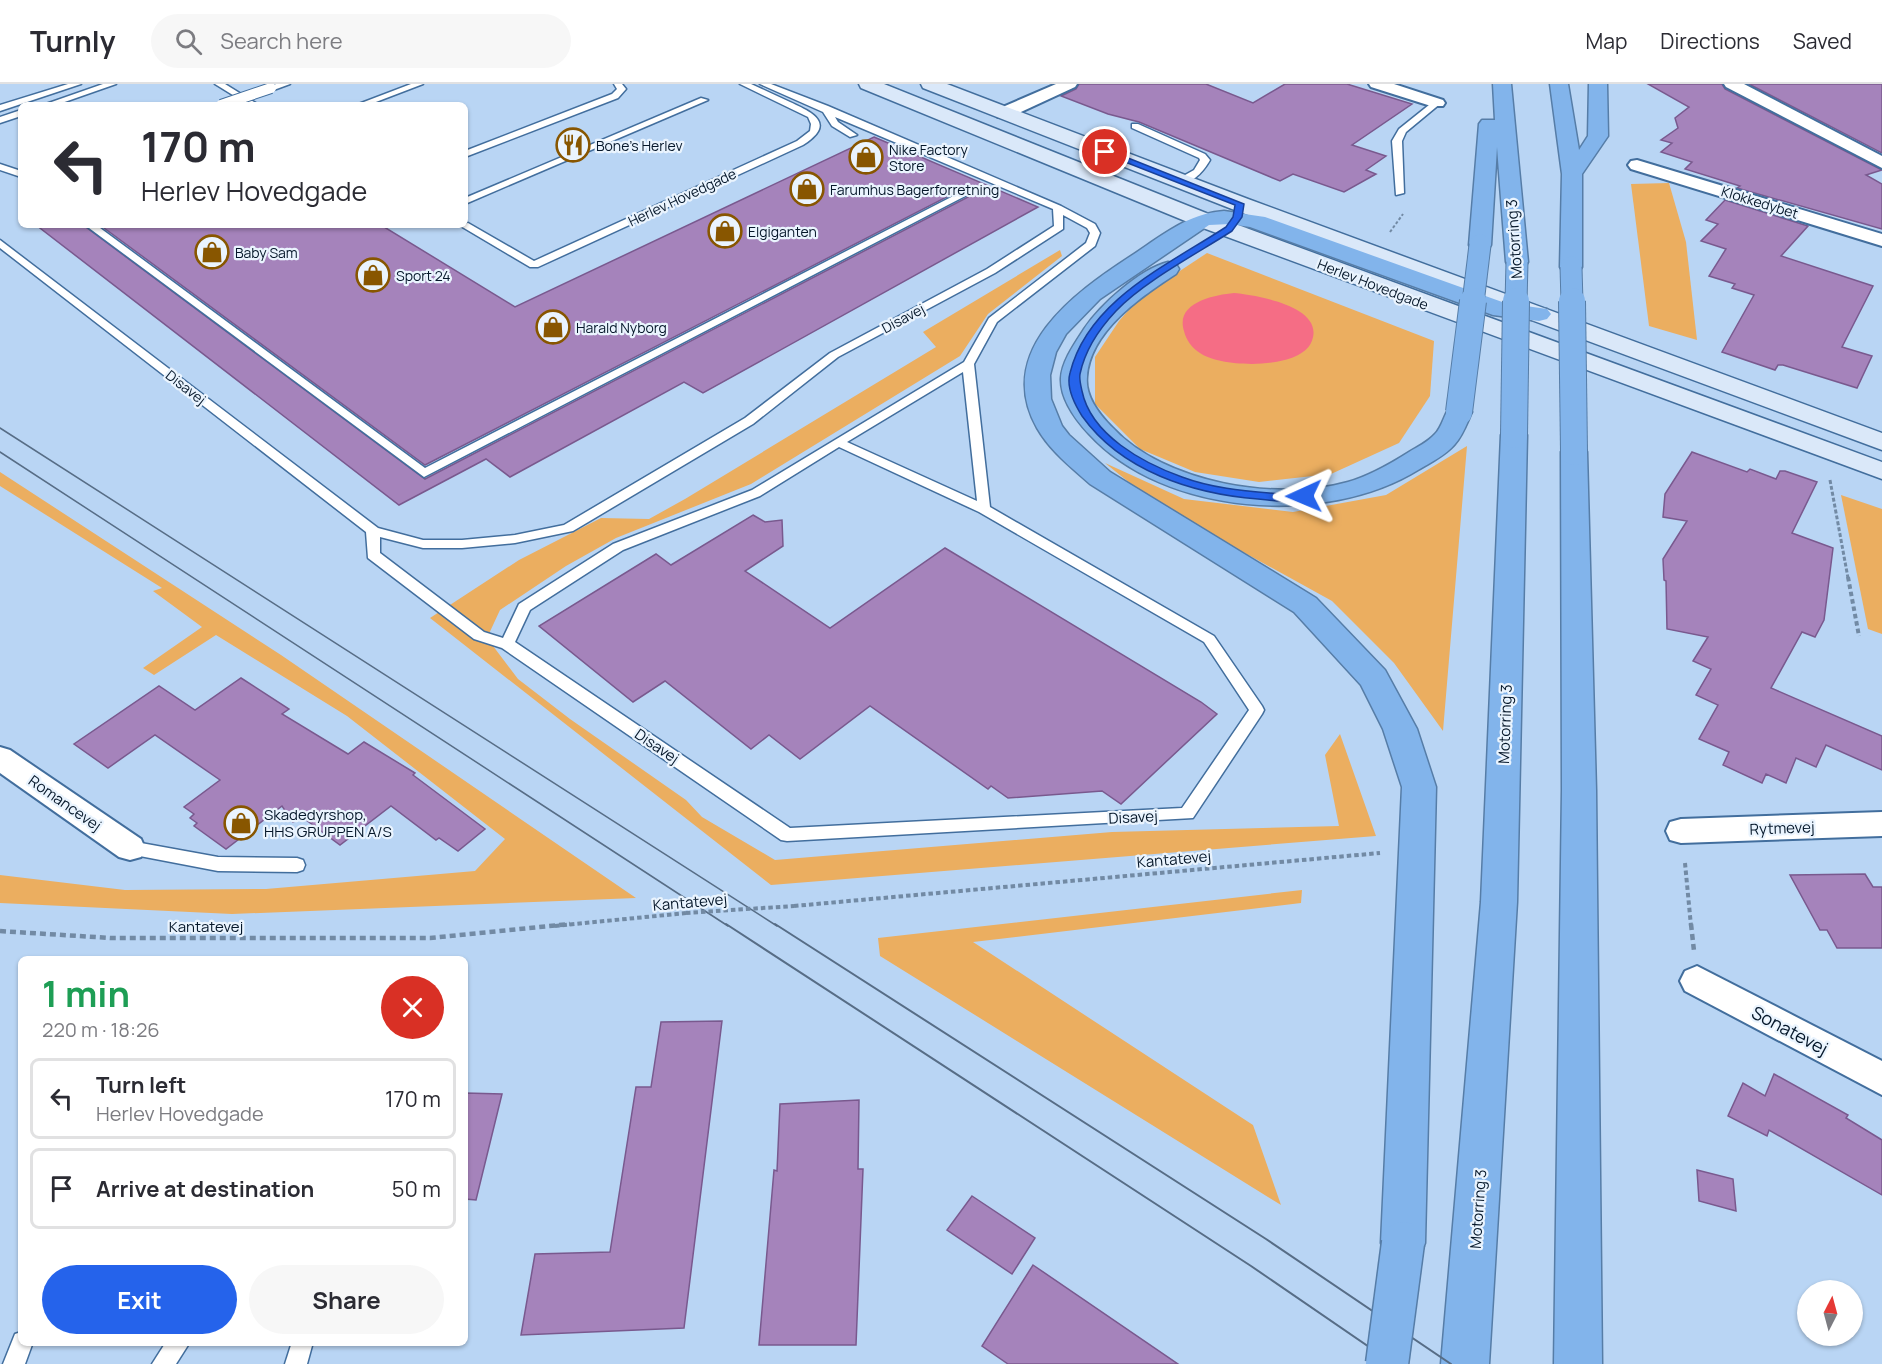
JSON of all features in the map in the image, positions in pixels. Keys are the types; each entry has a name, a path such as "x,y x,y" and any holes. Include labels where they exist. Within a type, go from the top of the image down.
{"highway":[{"path":"1227,217 1113,308 1087,341 1074,376 1080,404 1100,433 1134,459 1179,480 1231,493 1286,498 1339,493 1384,480 1447,438 1459,412 1480,245 1490,106 1494,84"},
{"name":"Motorring 3","path":"1465,1364 1473,1282 1499,902 1514,435 1517,262 1502,84"},
{"path":"1559,84 1572,174 1571,267 1579,790 1579,1353"},
{"path":"1572,174 1598,136 1598,84"},
{"path":"1387,1364 1403,1243 1419,787 1400,729 1374,678 1305,604 1100,478 1070,453 1049,426 1038,399 1036,373 1043,349 1058,327 1092,292 1227,217 1501,310 1539,314"}],"main road":[{"name":"Herlev Hovedgade","path":"868,84 1227,217 1882,471"},
{"name":"Herlev Hovedgade","path":"936,85 1181,181 1227,217"},
{"path":"1539,314 1882,442"}],"street":[{"path":"1004,113 1069,84"},
{"path":"1377,84 1437,103"},
{"path":"1732,84 1882,163"},
{"name":"Klokkedybet","path":"1638,165 1882,240"},
{"name":"Romancevej","path":"0,758 130,848"},
{"name":"Rytmevej","path":"1681,831 1882,824"},
{"name":"Sonatevej","path":"1697,981 1882,1079"}],"lane":[{"path":"19,102 77,84"},
{"path":"56,102 112,84"},
{"path":"219,84 250,102"},
{"path":"230,102 286,84"},
{"path":"368,102 419,84"},
{"path":"468,153 619,94 622,89 618,84"},
{"name":"Herlev Hovedgade","path":"468,227 534,265 800,143 811,137 817,129 817,122 811,115 744,84"},
{"path":"507,644 524,607 618,547 756,493 968,364 993,320 1091,244 1095,233 1091,226 1058,208 764,84"},
{"path":"468,200 704,100"},
{"path":"0,108 18,102"},
{"path":"1399,193 1397,141 1402,131 1437,103"},
{"path":"825,108 835,124 853,135"},
{"path":"0,120 18,114"},
{"path":"1135,126 1202,156 1205,160 1198,172 1181,181"},
{"path":"0,167 18,173"},
{"path":"94,228 424,473 966,193"},
{"name":"Disavej","path":"0,243 373,531 423,544 462,544 515,539 568,528 749,421 834,354 991,271 1059,227 1058,208"},
{"path":"968,364 984,509"},
{"name":"Disavej","path":"373,531 374,555 479,636 507,644 787,835 1187,814 1257,710 1209,639 984,509 838,442"},
{"path":"130,848 218,864 297,865"},
{"path":"14,1364 21,1346"},
{"path":"164,1364 177,1346"},
{"path":"296,1364 302,1346"}],"path":[{"path":"1829,477 1859,636"},
{"path":"1681,831 1697,981"},
{"name":"Kantatevej","path":"0,931 110,938 430,938 686,913 794,906 1381,853"}],"shaded area":[{"path":"1669,183 1686,242 1697,340 1649,326 1631,184"},
{"path":"1060,250 1062,256 988,314 960,356 751,484 616,538 566,566 500,610 487,638 518,679 570,719 686,800 702,817 775,860 1112,832 1339,826 1325,755 1340,734 1376,836 771,885 430,618 519,560 601,518 649,519 685,499 936,347 923,332"},
{"path":"1207,253 1434,341 1430,396 1399,443 1331,474 1259,482 1195,472 1140,449 1095,404 1095,357 1119,321 1139,298"},
{"path":"1234,293 1272,300 1300,311 1309,320 1313,330 1311,343 1303,352 1291,358 1258,364 1224,362 1200,353 1190,344 1185,334 1183,321 1185,314 1198,302"},
{"path":"1467,446 1443,731 1394,663 1332,601 1156,504 1105,463 1184,499 1293,512 1386,495"},
{"path":"0,472 281,655 636,898 232,914 0,903 0,875 125,890 266,889 475,871 505,839 347,716 216,635 154,675 143,668 202,627 153,591 162,588 0,486"},
{"path":"1841,495 1882,509 1882,634 1868,629"},
{"path":"1302,890 1301,903 973,942 1253,1125 1281,1205 880,956 878,938"}],"building":[{"path":"1079,84 1206,84 1253,103 1285,84 1347,84 1412,104 1352,145 1386,156 1366,170 1376,174 1344,192 1293,174 1280,181 1139,122 1108,114 1061,96 1076,89"},
{"path":"1648,84 1722,84 1725,89 1882,170 1866,175 1882,184 1882,229 1737,188 1740,186 1685,169 1692,162 1661,152 1672,143 1661,140 1678,128 1675,118 1689,107"},
{"path":"1749,84 1882,84 1882,153"},
{"path":"874,137 1038,207 703,393 684,382 510,477 486,459 399,505 40,228 87,228 425,479 972,195 973,192 962,189 425,465 104,228 386,228 515,307"},
{"path":"1725,200 1808,226 1781,256 1873,286 1842,347 1872,356 1857,388 1783,365 1778,365 1775,370 1722,352 1754,295 1732,288 1735,284 1709,276 1726,249 1701,241 1718,224 1706,220"},
{"path":"1692,452 1747,472 1750,469 1776,479 1780,471 1785,471 1817,482 1792,533 1833,548 1824,620 1815,637 1802,632 1771,688 1882,736 1882,770 1826,745 1816,767 1796,758 1786,783 1766,774 1762,783 1723,765 1729,752 1699,739 1718,705 1696,695 1711,669 1693,661 1708,637 1667,629 1663,559 1687,521 1663,517 1665,494"},
{"path":"753,515 765,522 782,520 783,546 745,571 830,628 945,548 1201,702 1217,714 1121,804 1102,791 1008,798 991,786 988,789 870,706 800,759 769,735 751,749 665,681 633,702 539,626 656,554 671,565"},
{"path":"241,678 289,709 282,714 348,754 364,742 415,773 413,775 485,829 458,851 439,838 436,840 391,806 340,845 302,817 293,822 282,806 226,849 194,826 197,823 190,818 194,814 184,807 220,780 155,735 108,768 74,744 159,686 195,710"},
{"path":"1865,874 1873,887 1882,887 1882,948 1837,948 1827,930 1820,930 1790,875"},
{"path":"722,1021 684,1328 521,1335 535,1254 610,1252 636,1087 651,1087 661,1022"},
{"path":"1774,1074 1848,1115 1846,1118 1882,1140 1882,1195 1769,1130 1767,1136 1728,1116 1743,1083 1765,1096"},
{"path":"468,1093 502,1094 476,1200 468,1199"},
{"path":"859,1100 858,1169 863,1169 856,1345 759,1345 774,1170 777,1171 780,1104"},
{"path":"1697,1170 1733,1179 1736,1211 1699,1201"},
{"path":"972,1196 1035,1238 1012,1274 947,1230"},
{"path":"1033,1265 1178,1364 1008,1364 982,1346"}],"tram line":[{"path":"0,428 777,926"},
{"path":"0,452 728,926"},
{"path":"726,924 1251,1266 1394,1364"},
{"path":"775,924 1266,1239 1451,1364"}],"place":[{"name":"Bone's Herlev","path":"573,145"},
{"name":"Nike Factory Store","path":"866,157"},
{"name":"Farumhus Bagerforretning","path":"807,189"},
{"name":"Elgiganten","path":"725,231"},
{"name":"Baby Sam","path":"212,252"},
{"name":"Sport 24","path":"373,275"},
{"name":"Harald Nyborg","path":"553,327"},
{"name":"Skadedyrshop, HHS GRUPPEN A/S","path":"241,823"}],"route":[{"path":"1105,152 1240,204 1237,217 1229,229 1136,289 1113,308 1087,341 1074,376 1080,404 1100,433 1134,459 1179,480 1231,493 1286,498 1304,496"}]}
